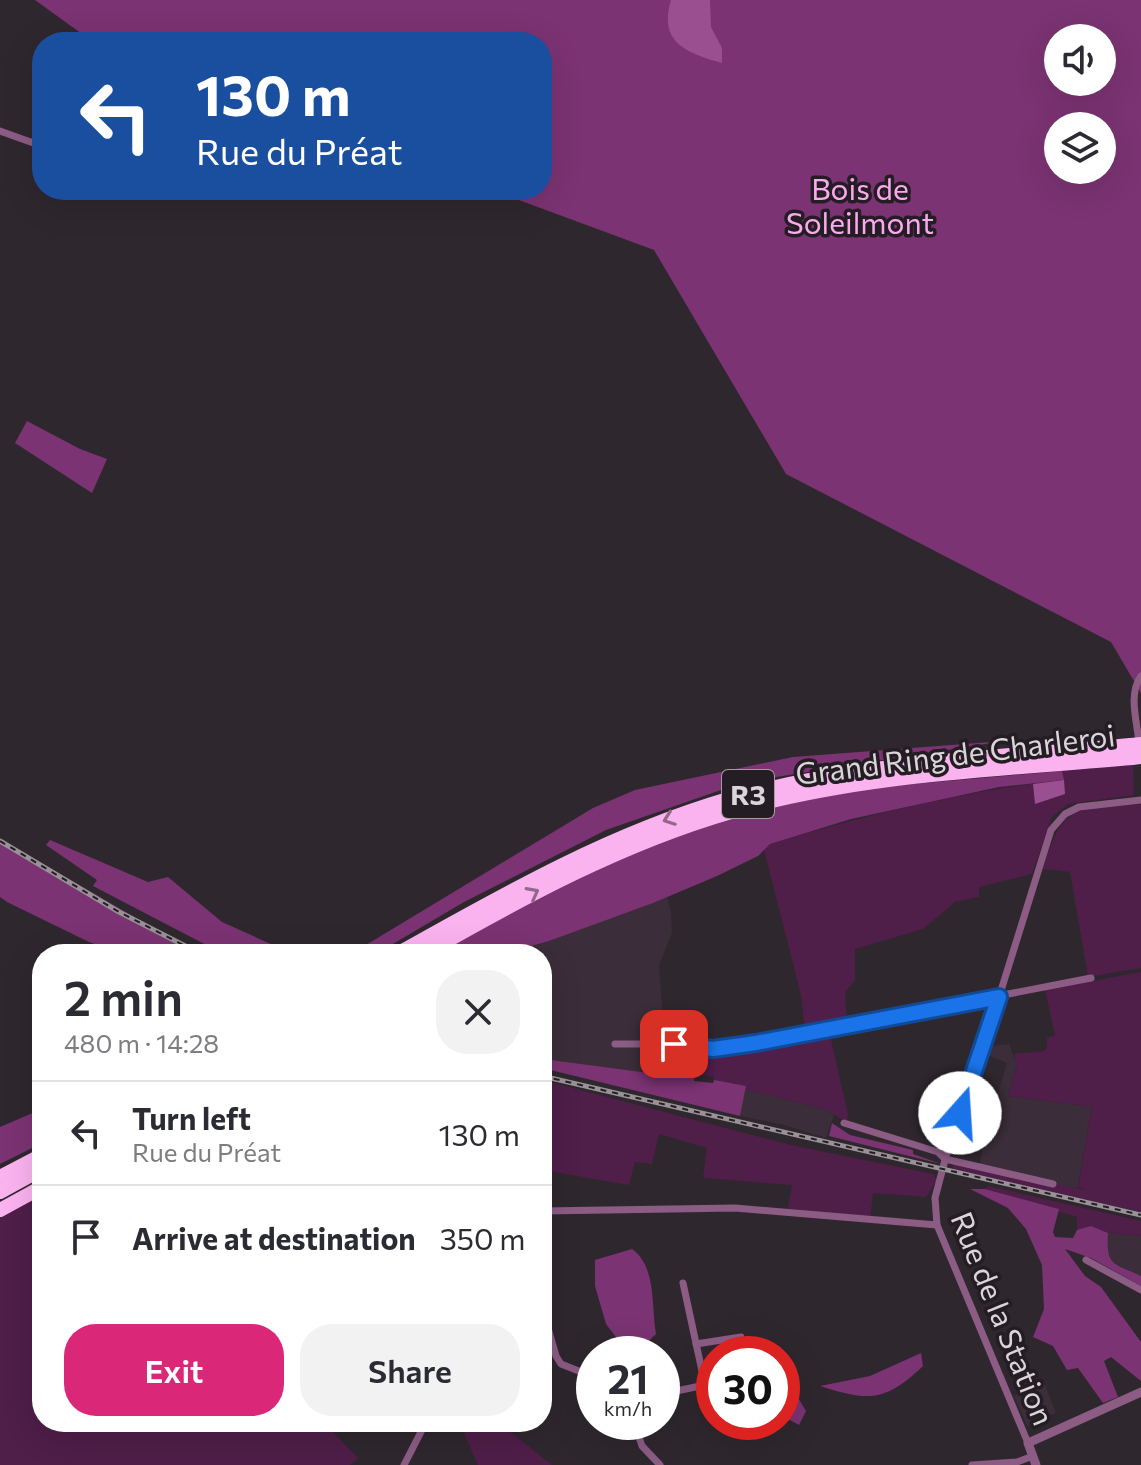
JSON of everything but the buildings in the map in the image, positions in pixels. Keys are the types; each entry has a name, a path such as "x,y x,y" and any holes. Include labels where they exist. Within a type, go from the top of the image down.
{"highway":[{"name":"Grand Ring de Charleroi","path":"415,944 528,881 594,849 728,799 822,778 870,771 1137,754"},
{"name":"Grand Ring de Charleroi","path":"442,944 598,861 731,812 824,790 1137,754"},
{"path":"0,1177 32,1160"},
{"path":"0,1192 32,1174"},
{"path":"0,1210 32,1192"}],"street":[{"path":"0,131 32,142"},
{"path":"1137,754 1133,697 1134,685 1141,676"},
{"name":"Rue de la Station","path":"1035,1461 937,1225 934,1204 950,1141 1051,830 1065,814 1079,807 1141,800"},
{"path":"615,1044 674,1044 713,1049 1091,978"},
{"path":"844,1123 938,1152 945,1159 1053,1184"},
{"path":"552,1211 735,1208 937,1225"},
{"path":"1086,1260 1141,1290"},
{"path":"683,1283 696,1344"},
{"path":"552,1342 561,1364 576,1370"},
{"path":"1028,1443 1141,1392"},
{"path":"404,1465 421,1432"},
{"path":"640,1440 660,1465"},
{"path":"972,1465 1035,1461"}],"shaded area":[{"path":"671,0 710,0 711,27 722,48 722,63 697,55 678,44 669,27"},
{"path":"1133,764 1134,795 1068,804 1052,817 1032,874 979,887 979,897 955,902 923,929 855,949 855,980 845,992 847,1023 805,1031 801,995 764,850 770,844 915,805 1063,780 1062,771"},
{"path":"1064,780 1065,794 1035,804 1033,784"},
{"path":"1141,804 1141,968 1088,977 1070,872 1043,869 1058,831 1075,813 1101,807"},
{"path":"667,897 672,933 659,965 662,1006 670,1041 658,1074 552,1060 552,944 538,944"},
{"path":"1141,972 1141,1212 953,1170 953,1164 1087,1190 1078,1187 1092,1107 1008,1096 1017,1066 1014,1054 1043,1051 1047,1048 1047,1038 1055,1035 1045,990"},
{"path":"829,1031 848,1114 847,1122 824,1109 745,1089 746,1086 714,1082 714,1077 657,1068 655,1044 718,1050"},
{"path":"1009,1044 1017,1065 1008,1096 1092,1107 1077,1190 980,1165 988,1115 1007,1063 980,1052 982,1047"},
{"path":"552,1083 791,1145 933,1174 937,1180 926,1197 873,1193 870,1220 788,1209 792,1185 703,1178 707,1148 659,1134 652,1164 635,1162 629,1185 552,1172"},
{"path":"745,1089 824,1109 834,1115 826,1138 740,1116"},
{"path":"988,1186 1141,1221 1141,1236 1108,1233 1091,1227 1077,1230 1077,1217 985,1189"},
{"path":"32,1197 32,1432 333,1432 358,1458 350,1465 0,1465 0,1218"},
{"path":"1108,1233 1141,1236 1141,1276 1111,1261 1107,1253"},
{"path":"1044,1382 1056,1413 1027,1426 1014,1396"},
{"path":"511,1432 552,1465 478,1465 464,1434"}],"green space":[{"name":"Bois de Soleilmont","path":"35,0 1141,0 1141,693 1111,642 786,474 654,250 519,200 552,200 552,32 79,32"},
{"path":"27,421 80,449 107,459 92,493 15,443"},
{"path":"1004,741 744,782 606,830 464,902 393,944 368,944 593,808 635,790 793,757"},
{"path":"1062,771 1064,780 999,787 851,819 770,844 758,856 717,876 653,903 538,944 452,944 598,861 722,819 857,789"},
{"path":"0,839 181,944 94,944 0,897"},
{"path":"50,840 148,882 168,877 222,922 271,944 204,944 93,886 97,880 46,845"},
{"path":"552,1060 657,1074 657,1068 695,1074 694,1081 713,1083 714,1080 746,1086 740,1116 552,1070"},
{"path":"32,1113 32,1148 0,1164 0,1127"},
{"path":"832,1123 850,1135 913,1150 913,1154 941,1164 829,1136"},
{"path":"970,1189 985,1189 1059,1209 1053,1232 1055,1237 1073,1238 1077,1230 1091,1226 1108,1233 1110,1258 1141,1276 1141,1286 1091,1258 1065,1249 1085,1276 1101,1287 1141,1342 1141,1381 1111,1357 1104,1361 1118,1397 1103,1403 1078,1368 1067,1370 1053,1346 1033,1337 1044,1309 1042,1265 1026,1229 1008,1208"},
{"path":"632,1249 640,1257 652,1288 654,1336 615,1336 606,1324 595,1286 595,1260"},
{"path":"921,1353 923,1366 886,1393 863,1396 820,1386 870,1376"},
{"path":"800,1401 806,1411 800,1423"}],"railway":[{"path":"0,841 119,912 181,944"},
{"path":"552,1078 1141,1215"}],"route":[{"path":"674,1044 713,1049 756,1043 999,997 960,1113"}]}
